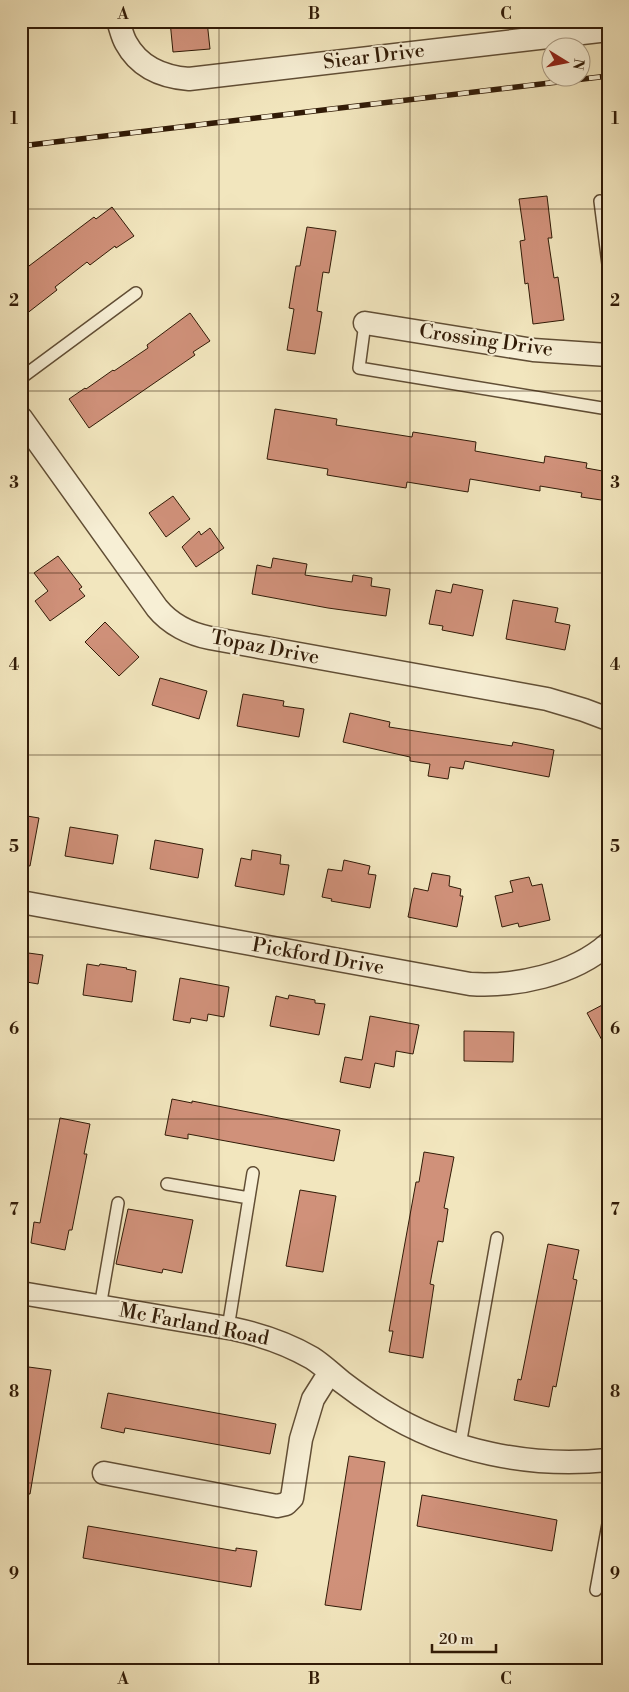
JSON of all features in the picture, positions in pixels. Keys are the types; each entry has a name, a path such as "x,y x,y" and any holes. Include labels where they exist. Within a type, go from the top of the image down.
{"street":[{"name":"Siear Drive","path":"118,21 128,46 142,63 166,76 188,79 602,27"},
{"name":"Crossing Drive","path":"365,324 533,350 608,354"},
{"name":"Topaz Drive","path":"22,422 157,608 172,622 190,632 227,641 547,699 608,719"},
{"name":"Pickford Drive","path":"21,902 470,984 502,985 541,978 598,953 608,944"},
{"name":"Mc Farland Road","path":"21,1293 228,1328 254,1333 275,1340 312,1358 359,1395 392,1416 437,1438 460,1446 502,1456 542,1461 581,1462 608,1460"},
{"path":"104,1473 277,1506 286,1504 292,1498 301,1439 313,1399 330,1372"}],"lane":[{"path":"600,201 608,264"},
{"path":"21,378 136,293"},
{"path":"365,324 359,368 608,409"},
{"path":"228,1328 253,1173"},
{"path":"167,1184 249,1198"},
{"path":"100,1307 118,1203"},
{"path":"460,1446 497,1238"},
{"path":"596,1590 608,1524"}],"building":[{"path":"170,21 207,21 210,49 173,52"},
{"path":"547,196 552,238 548,238 554,278 558,277 564,320 533,324 528,283 525,284 520,241 525,240 519,199"},
{"path":"112,207 134,236 116,248 115,246 90,265 87,262 55,287 57,290 21,318 21,272 94,217 96,219"},
{"path":"307,227 336,231 329,273 323,272 317,311 322,312 315,354 287,350 294,309 289,308 296,266 300,266"},
{"path":"190,313 210,341 193,352 195,355 89,428 69,399 148,348 147,345"},
{"path":"275,409 337,419 336,425 412,437 413,432 476,442 475,451 544,463 545,456 587,463 586,468 608,472 608,501 581,497 582,493 540,486 540,491 470,479 468,492 407,482 406,488 327,475 328,469 267,459"},
{"path":"173,496 190,519 166,537 149,513"},
{"path":"210,528 224,548 196,567 182,547 199,531 201,535"},
{"path":"58,556 82,587 79,589 85,596 50,621 35,601 48,591 34,573"},
{"path":"273,558 307,564 305,575 352,582 353,575 372,578 371,586 390,589 386,616 328,608 252,594 257,565 271,568"},
{"path":"453,584 483,590 473,636 442,630 443,626 429,624 436,590 451,593"},
{"path":"513,600 558,608 555,622 570,625 565,650 506,639"},
{"path":"105,622 139,657 119,676 85,642"},
{"path":"160,678 207,691 199,719 152,705"},
{"path":"243,694 284,701 283,706 304,709 299,737 237,726"},
{"path":"350,713 390,722 389,727 512,746 513,742 554,750 549,777 465,761 463,769 450,767 448,779 428,776 430,764 410,761 410,757 343,742"},
{"path":"21,815 39,818 30,866 21,865"},
{"path":"70,827 118,835 113,864 65,856"},
{"path":"155,840 203,849 198,878 150,869"},
{"path":"252,850 281,855 280,864 289,865 284,895 235,886 241,858 251,860"},
{"path":"344,860 370,866 368,874 376,875 370,908 331,901 332,899 322,897 328,869 342,871"},
{"path":"432,873 450,876 449,886 461,889 460,896 463,896 457,927 408,917 414,888 428,891"},
{"path":"529,877 532,886 542,884 550,920 519,927 518,923 502,927 495,896 513,892 510,881"},
{"path":"21,952 43,955 38,984 21,981"},
{"path":"87,964 99,966 100,964 136,971 132,1002 83,995"},
{"path":"180,978 229,987 224,1017 208,1014 207,1021 191,1018 190,1023 173,1020"},
{"path":"289,995 325,1004 319,1035 270,1026 276,996 288,999"},
{"path":"608,1002 608,1051 587,1013"},
{"path":"370,1016 419,1025 413,1054 396,1051 394,1067 375,1063 370,1088 340,1082 345,1057 362,1060"},
{"path":"464,1031 514,1032 513,1062 464,1061"},
{"path":"172,1099 192,1103 192,1101 340,1130 334,1161 188,1134 188,1139 165,1135"},
{"path":"60,1118 90,1124 84,1154 87,1154 72,1230 69,1230 65,1250 31,1243 34,1222 40,1223"},
{"path":"424,1152 454,1157 444,1208 448,1209 443,1242 438,1241 430,1284 434,1285 423,1358 389,1352 393,1331 389,1331 416,1182 419,1182"},
{"path":"300,1190 336,1196 323,1272 286,1266"},
{"path":"128,1209 193,1220 182,1273 163,1269 162,1273 116,1264"},
{"path":"548,1244 579,1250 573,1279 577,1280 556,1387 553,1386 549,1407 514,1400 518,1379 521,1380"},
{"path":"21,1366 51,1370 30,1494 21,1494"},
{"path":"108,1393 276,1424 270,1454 125,1428 124,1433 101,1428"},
{"path":"349,1456 385,1462 361,1610 325,1605"},
{"path":"422,1495 557,1520 552,1551 417,1526"},
{"path":"88,1526 236,1551 236,1548 257,1551 251,1587 83,1558"}],"railway":[{"path":"21,146 608,76"}]}
